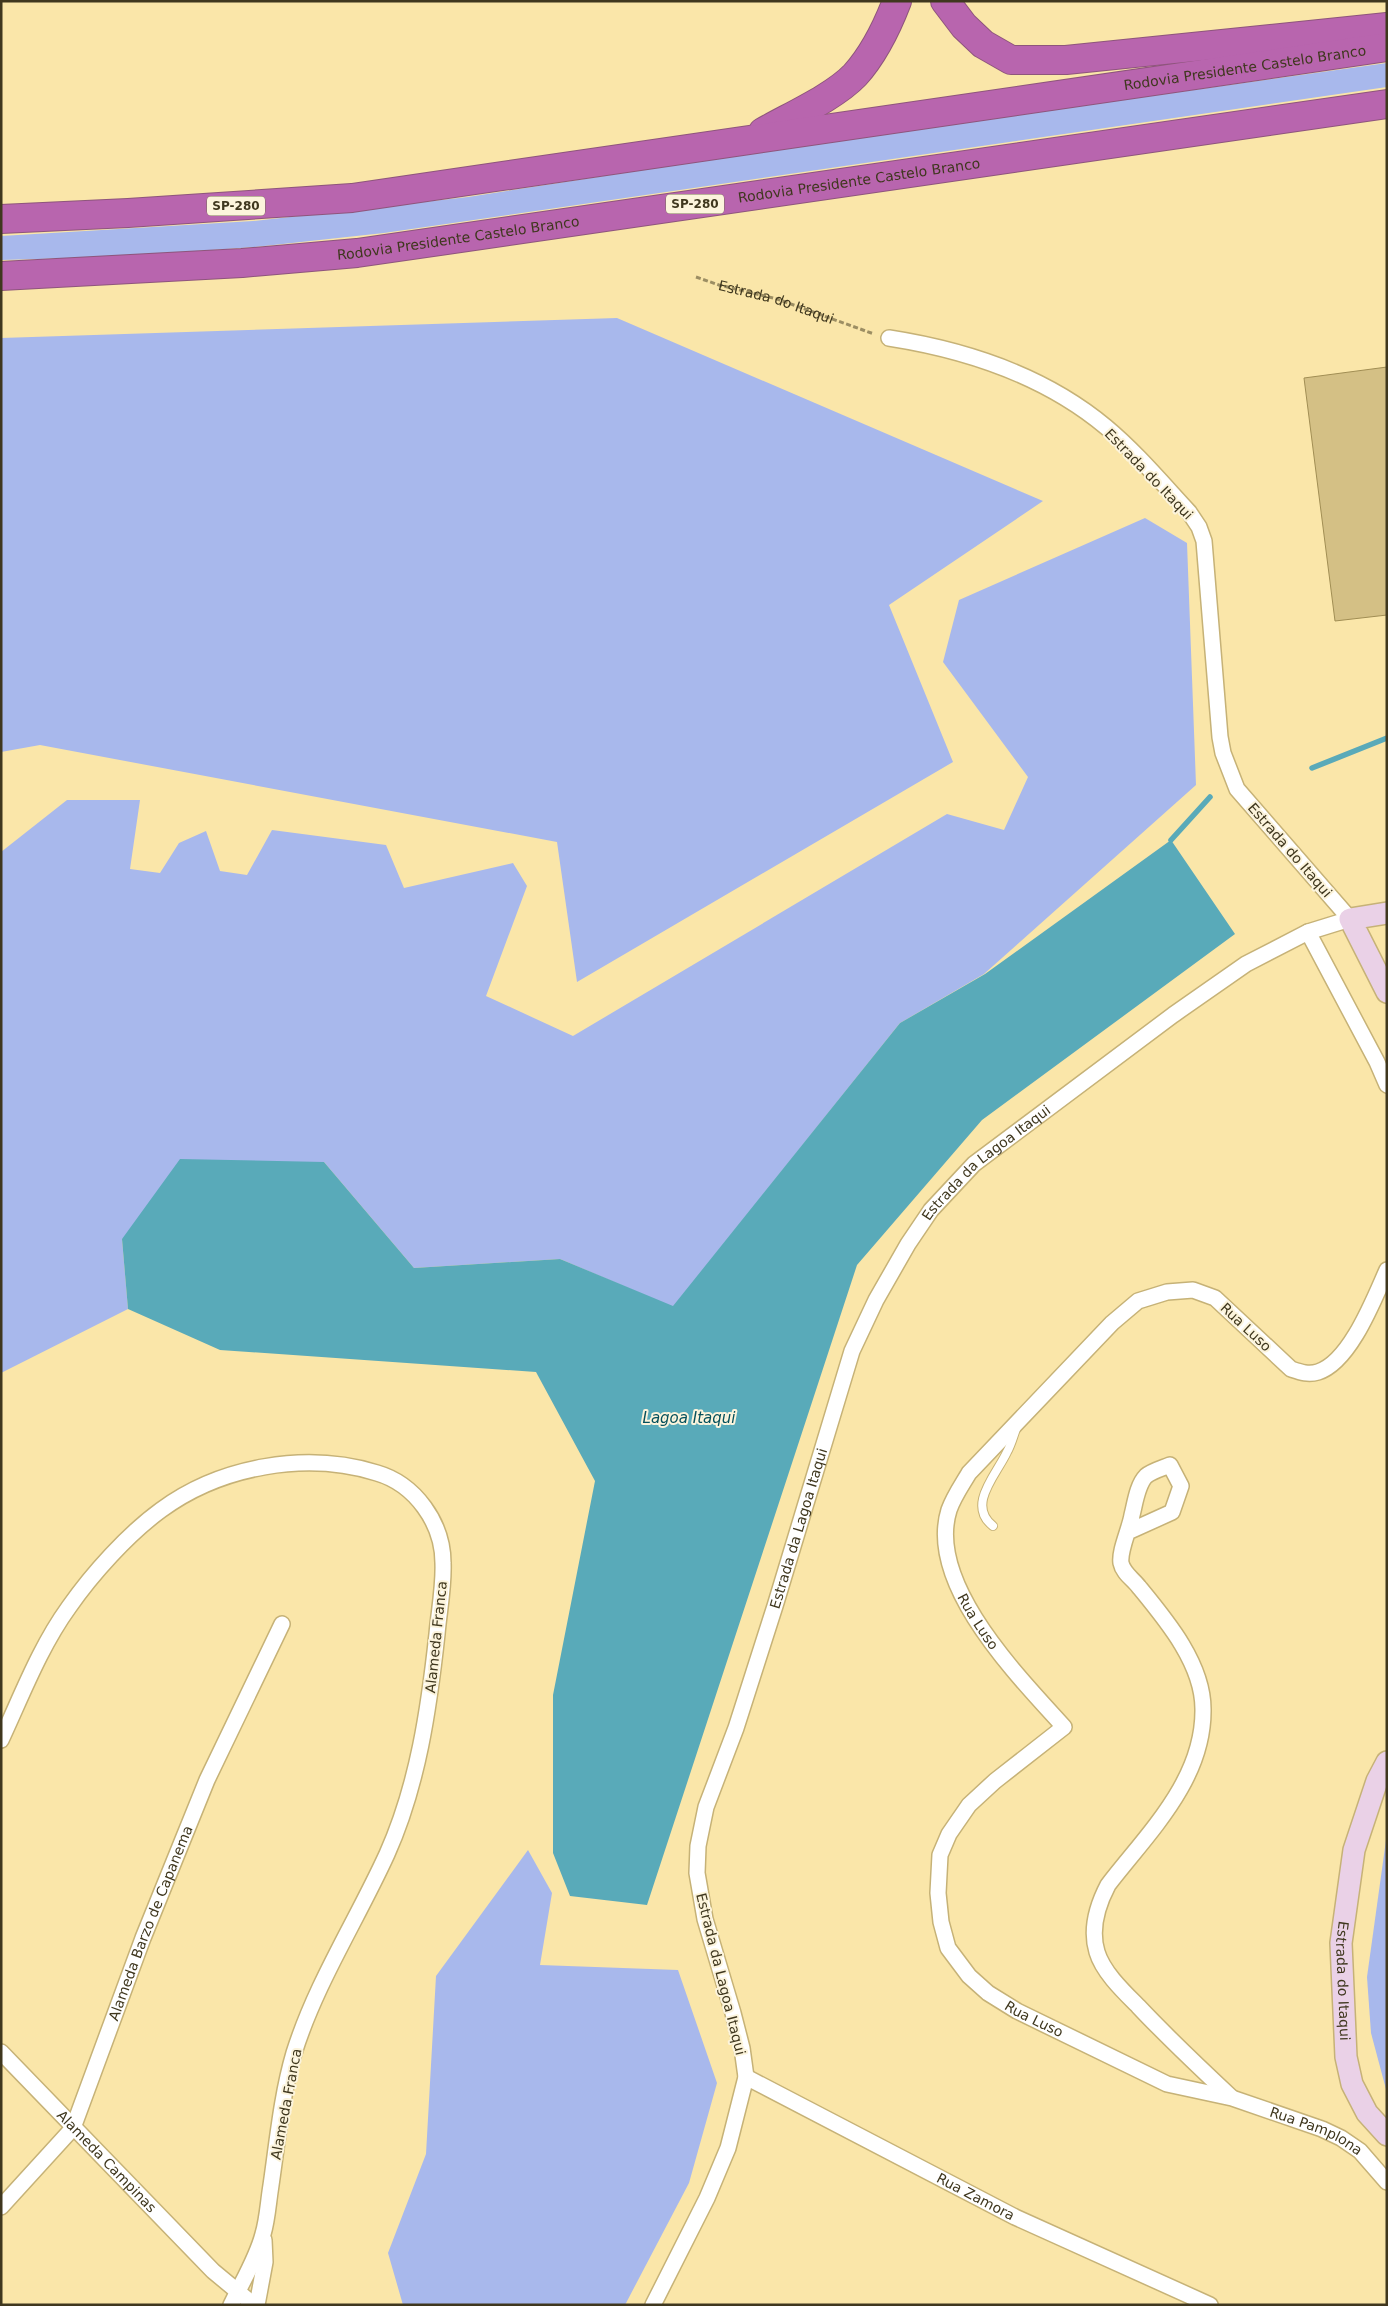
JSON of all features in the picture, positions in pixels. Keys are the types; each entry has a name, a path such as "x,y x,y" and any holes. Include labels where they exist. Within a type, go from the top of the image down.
{"highway":[{"path":"750,140 838,89 855,75 883,34 897,1"},
{"path":"946,1 964,26 983,44 1011,60 1066,60 1387,27"},
{"name":"Rodovia Presidente Castelo Branco","path":"1,219 128,213 352,198 1387,48"},
{"name":"Rodovia Presidente Castelo Branco","path":"1,276 242,263 357,253 1387,104"}],"street":[{"name":"Estrada do Itaqui","path":"889,338 922,343 958,352 1006,369 1050,388 1105,427 1189,512 1199,527 1204,541 1220,738 1237,789 1350,919 1387,992"},
{"path":"1350,919 1387,913"},
{"name":"Estrada da Lagoa Itaqui","path":"653,2305 706,2198 728,2148 746,2077 742,2048 733,2012 705,1919 697,1873 698,1846 706,1807 736,1728 772,1616 852,1351 876,1300 908,1244 931,1210 974,1164 1246,964 1308,932 1350,919"},
{"path":"1308,932 1378,1062 1387,1085"},
{"name":"Rua Luso","path":"1232,2098 1167,2084 1017,2011 988,1993 968,1976 948,1948 941,1922 938,1893 940,1855 949,1834 969,1805 995,1781 1064,1727 989,1640 966,1604 947,1550 949,1511 956,1492 969,1473 1112,1323 1138,1301 1167,1292 1194,1290 1215,1298 1291,1369 1306,1374 1318,1372 1330,1365 1347,1348 1357,1332 1387,1270"},
{"name":"Alameda Franca","path":"1,1740 49,1639 68,1608 103,1564 160,1511 196,1489 255,1468 315,1461 349,1465 399,1481 415,1495 434,1525 440,1541 444,1563 429,1701 409,1796 390,1849 314,2001 294,2054 281,2117 264,2233 238,2290 229,2305"},
{"path":"1130,1531 1122,1552 1121,1563 1125,1572 1171,1629 1193,1666 1203,1708 1202,1730 1195,1759 1180,1791 1108,1885 1100,1900 1094,1933 1096,1951 1101,1963 1122,1990 1168,2038 1232,2098"},
{"name":"Alameda Barzo de Capanema","path":"1,2207 73,2128 142,1938 207,1780 282,1624"},
{"name":"Estrada do Itaqui","path":"1387,1762 1378,1781 1354,1850 1341,1943 1346,2057 1352,2084 1366,2113 1387,2135"},
{"name":"Alameda Campinas","path":"1,2052 213,2271"},
{"name":"Rua Zamora","path":"746,2077 1015,2217 1210,2305"},
{"name":"Rua Pamplona","path":"1232,2098 1298,2120 1341,2138 1360,2151 1387,2182"},
{"path":"213,2271 256,2305 265,2262 264,2233"},
{"path":"213,2271 229,2305"}],"lane":[{"path":"993,1526 987,1521 983,1513 983,1496 1007,1452 1020,1418"}],"path":[{"name":"Estrada do Itaqui","path":"696,277 719,286 777,299 858,329 889,338"}],"shaded area":[{"path":"1387,63 1387,87 384,233 255,247 111,257 1,260 1,236 253,221 468,197 863,136"},
{"path":"617,318 1043,501 889,605 953,762 577,982 557,842 40,745 1,752 1,338"},
{"path":"1145,518 1187,543 1196,785 984,974 900,1023 673,1307 560,1259 414,1268 324,1162 122,1239 128,1309 1,1373 1,852 67,800 140,800 130,869 160,873 179,843 206,831 220,871 247,875 272,830 386,845 404,888 513,863 527,886 486,996 573,1036 947,814 1004,830 1028,777 943,662 959,600"},
{"path":"1387,1833 1387,2093 1371,2033 1367,1977"},
{"path":"528,1850 552,1893 540,1965 678,1970 717,2083 689,2183 625,2305 403,2305 388,2253 426,2154 436,1976"}],"water":[{"name":"Lagoa Itaqui","path":"1171,840 1235,934 982,1120 857,1265 647,1905 570,1896 553,1853 553,1695 595,1481 536,1372 220,1350 128,1309 122,1239 180,1159 324,1162 414,1268 560,1259 673,1306 900,1023 985,974"}],"building":[{"path":"1387,367 1387,615 1335,621 1304,378"}],"waterway":[{"path":"1312,768 1387,738"},
{"path":"1171,840 1210,797"}]}
